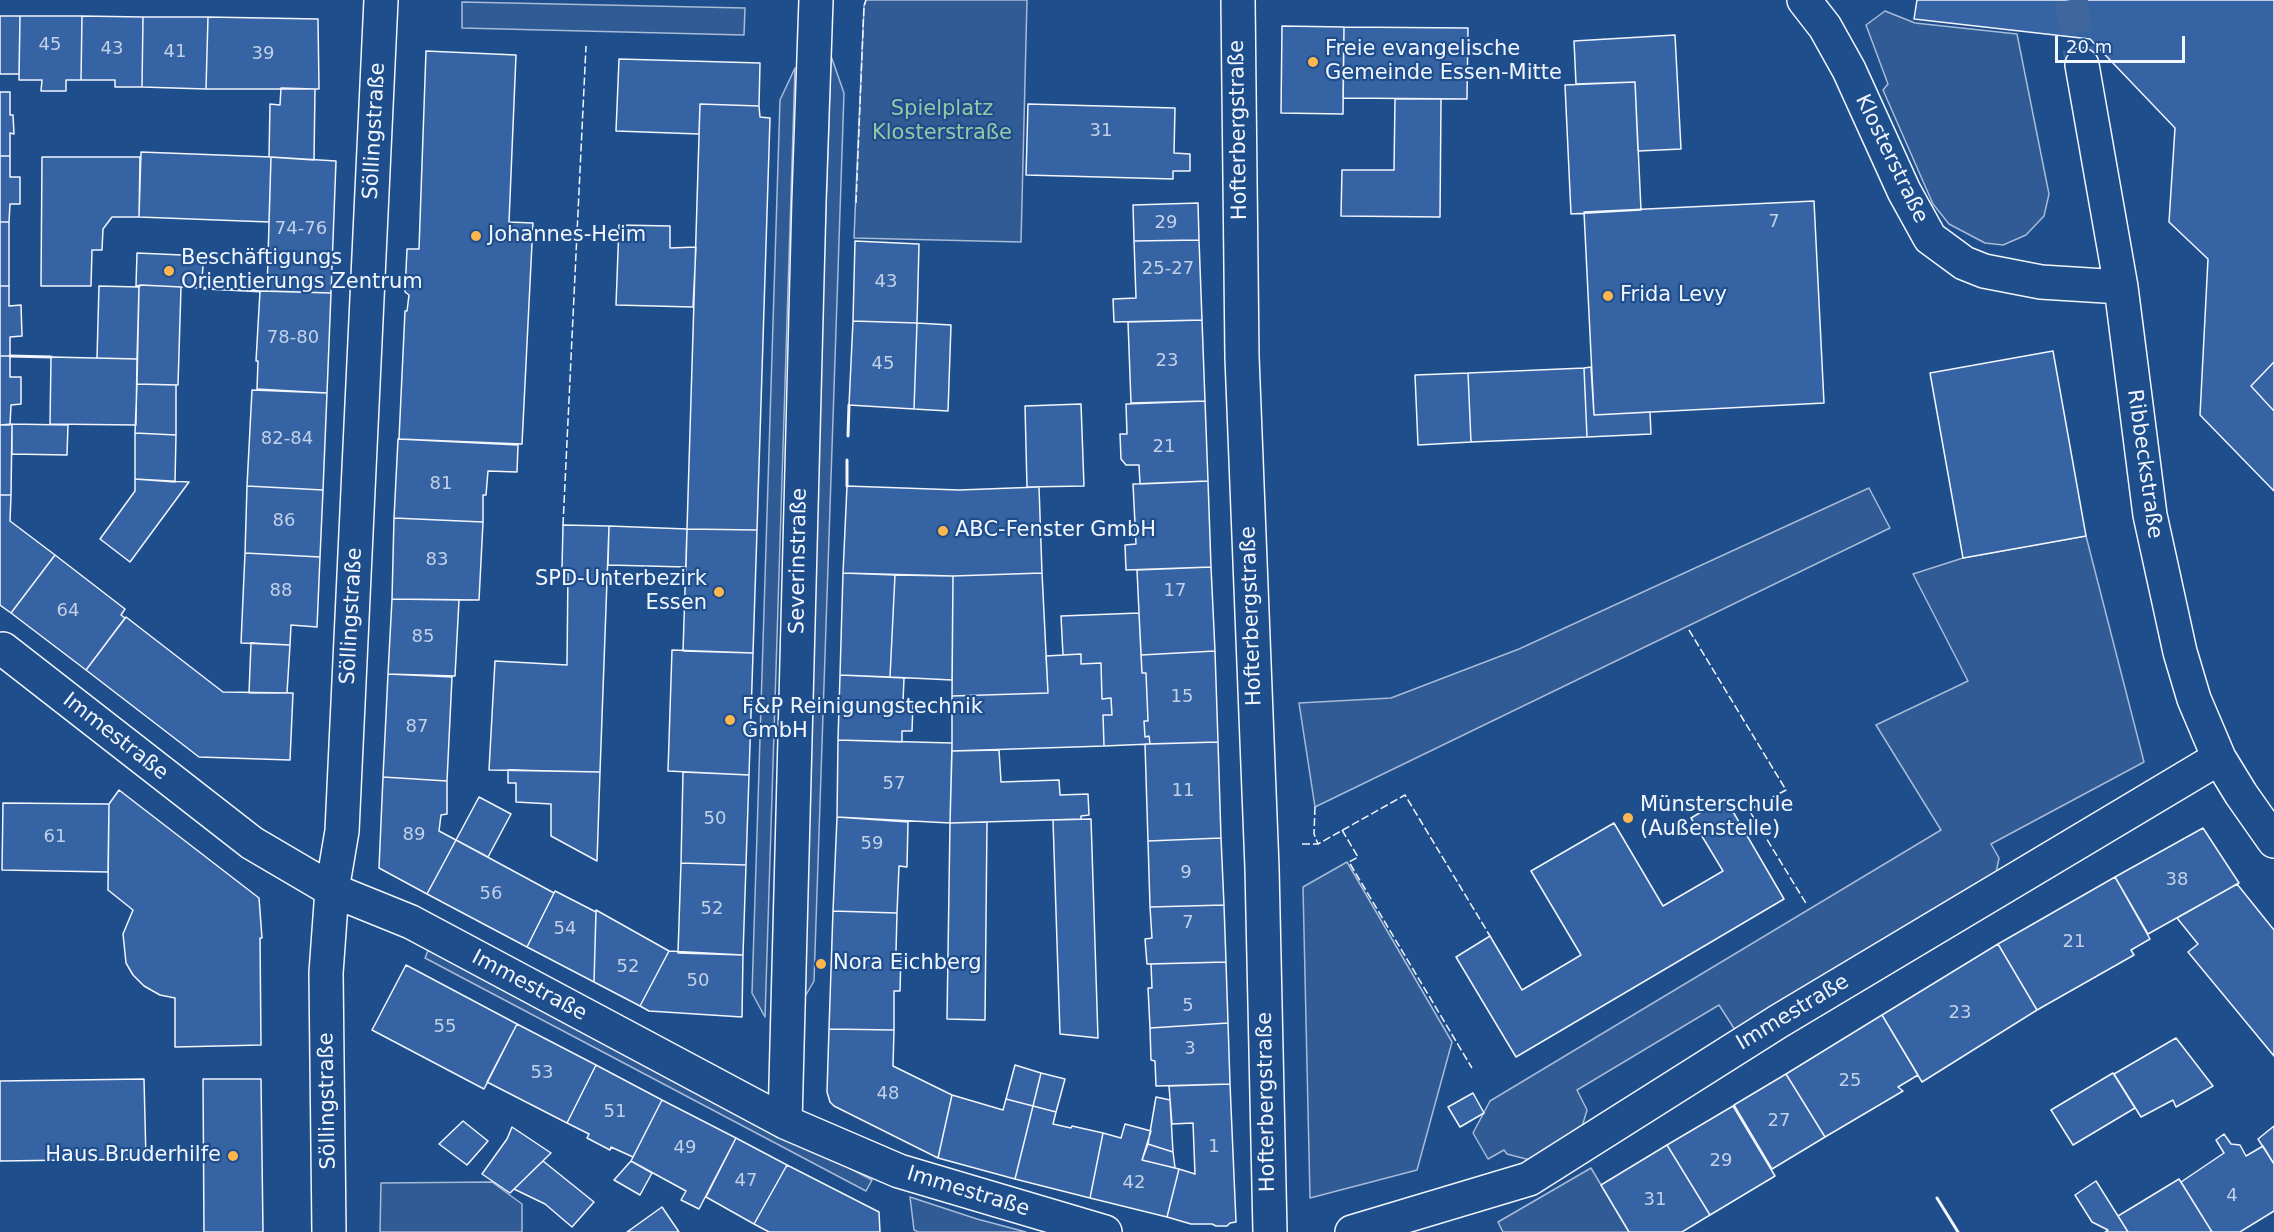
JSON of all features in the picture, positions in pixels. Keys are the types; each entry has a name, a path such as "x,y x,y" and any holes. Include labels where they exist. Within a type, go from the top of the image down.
{"street":[{"name":"Söllingstraße","path":"329,1232 326,973 333,890 342,831 381,0"},
{"name":"Severinstraße","path":"785,1122 816,0"},
{"name":"Hofterbergstraße","path":"1238,0 1242,357 1262,868 1270,1232"},
{"name":"Klosterstraße","path":"1804,0 1825,27 1849,70 1904,191 1930,238 1964,263 1984,271 2042,282 2121,287"},
{"name":"Ribbeckstraße","path":"2082,65 2121,287 2150,516 2180,652 2194,699 2219,758 2274,841"},
{"name":"Immestraße","path":"3,649 252,843 333,890 411,922 785,1122 899,1171 1105,1232"},
{"name":"Immestraße","path":"1352,1232 1529,1179 1779,1020 2219,758"}],"shaded area":[{"name":"Spielplatz Klosterstraße","path":"866,0 1027,0 1021,242 854,238"},
{"path":"462,2 745,8 744,35 462,28"},
{"path":"1885,11 1915,23 2017,34 2049,194 2044,216 2026,235 2003,245 1985,243 1949,224 1933,204 1883,90 1888,84 1866,25"},
{"path":"831,56 844,93 814,981 799,1007"},
{"path":"795,68 765,1017 752,993 780,100"},
{"path":"1869,488 1890,528 1315,807 1299,703 1391,698 1519,649"},
{"path":"2086,536 2144,762 1991,844 1999,858 1995,878 1737,1033 1719,1005 1577,1090 1587,1110 1581,1130 1530,1160 1507,1154 1504,1150 1488,1159 1473,1133 1490,1101 1941,830 1876,725 1968,681 1913,574 1963,558"},
{"path":"1347,862 1452,1042 1417,1170 1310,1198 1303,887"},
{"path":"429,948 872,1180 866,1191 425,958"},
{"path":"1591,1168 1629,1232 1503,1232 1498,1222"},
{"path":"492,1182 522,1204 522,1232 380,1232 381,1183"},
{"path":"910,1197 1026,1232 918,1232 914,1230"}],"building":[{"path":"1917,0 2274,0 2274,362 2251,386 2274,411 2274,491 2200,415 2208,259 2169,222 2175,128 2090,39 1914,19"},
{"path":"0,16 20,16 19,74 0,74"},
{"path":"20,16 82,16 81,80 66,80 66,91 41,91 42,80 19,80"},
{"path":"82,16 143,17 142,87 115,87 115,80 81,80"},
{"path":"143,17 208,17 206,89 142,87"},
{"path":"208,17 318,19 319,89 206,89"},
{"name":"Freie evangelische Gemeinde Essen-Mitte","path":"1282,26 1344,27 1343,114 1281,113"},
{"path":"1344,27 1468,28 1467,99 1343,98"},
{"path":"1675,35 1681,149 1638,151 1635,82 1576,84 1574,41"},
{"name":"Johannes-Heim","path":"426,51 516,55 509,222 533,223 522,444 399,439 405,311 407,311 409,295 405,292 407,249 419,249"},
{"path":"619,59 760,63 759,106 700,104 699,134 616,131"},
{"path":"1635,82 1641,210 1571,214 1565,85"},
{"path":"281,88 315,89 314,160 269,157 270,104 280,105"},
{"path":"0,92 10,92 10,115 13,115 14,134 10,133 10,156 0,156"},
{"path":"1395,99 1441,99 1440,217 1341,216 1342,170 1394,170"},
{"path":"700,104 759,106 760,117 770,118 757,530 687,529"},
{"path":"1028,104 1175,108 1174,153 1190,154 1190,171 1173,171 1173,179 1026,175"},
{"path":"141,152 271,157 269,222 139,217"},
{"path":"0,156 10,156 10,177 20,177 20,204 10,204 9,222 0,222"},
{"path":"42,157 140,157 139,217 112,217 103,229 102,250 92,250 91,286 41,286"},
{"path":"271,157 336,161 331,293 267,291"},
{"path":"1814,201 1824,403 1594,415 1584,212"},
{"path":"1198,203 1199,240 1134,241 1133,205"},
{"path":"0,222 9,222 9,286 0,286"},
{"path":"619,225 670,226 670,248 696,247 693,307 616,305"},
{"path":"1199,240 1202,320 1114,322 1113,299 1136,298 1134,241"},
{"path":"855,241 919,244 917,323 853,321"},
{"name":"Beschäftigungs Orientierungs Zentrum","path":"137,253 204,256 201,288 136,286"},
{"path":"141,285 181,287 178,385 137,384 139,287"},
{"path":"0,286 9,286 9,306 21,305 22,336 10,337 10,356 0,356"},
{"path":"99,286 139,287 137,359 97,358"},
{"path":"260,291 331,293 327,393 257,389 258,361 256,361"},
{"path":"1202,320 1205,401 1131,403 1128,322"},
{"path":"853,321 917,323 914,409 849,405"},
{"path":"917,323 951,325 948,411 914,409"},
{"path":"2053,351 2086,536 1963,558 1930,373"},
{"path":"0,356 10,356 10,377 21,377 21,404 11,405 10,425 0,425"},
{"path":"51,357 137,359 136,425 50,424"},
{"path":"2274,362 2274,411 2251,386"},
{"path":"1591,367 1594,415 1650,412 1651,434 1587,437 1584,368"},
{"path":"1584,368 1587,437 1471,442 1468,373"},
{"path":"1468,373 1471,442 1418,445 1415,375"},
{"path":"137,384 176,385 176,435 135,433"},
{"path":"252,390 327,393 323,490 247,486"},
{"path":"1205,401 1208,481 1140,484 1139,465 1126,465 1121,459 1120,434 1127,434 1126,404"},
{"path":"1081,404 1084,486 1027,487 1025,406"},
{"path":"12,424 11,495 0,495 0,425"},
{"path":"12,424 68,425 67,455 12,454"},
{"path":"135,433 176,435 175,482 135,479"},
{"path":"398,439 518,445 517,472 488,471 486,495 483,495 483,522 394,518"},
{"path":"135,479 189,482 130,562 100,539 135,491"},
{"path":"1208,481 1211,567 1126,570 1125,545 1136,544 1133,484"},
{"path":"247,486 323,490 320,557 245,553"},
{"name":"ABC-Fenster GmbH","path":"847,486 959,490 1039,487 1042,573 953,576 843,573"},
{"path":"0,495 11,495 10,521 55,555 11,613 0,605"},
{"path":"394,518 483,522 479,600 392,599"},
{"path":"563,525 609,526 600,772 489,770 495,661 567,665 568,569 562,568"},
{"path":"609,526 687,529 686,567 608,565"},
{"path":"687,529 757,530 753,653 683,651"},
{"path":"245,553 320,557 317,627 291,625 290,645 241,643"},
{"path":"55,555 125,609 121,615 125,618 86,670 11,613"},
{"path":"1211,567 1215,651 1141,655 1137,570"},
{"path":"843,573 895,575 890,677 840,675"},
{"path":"1042,573 1048,693 952,696 953,576"},
{"path":"895,575 953,576 952,680 890,677"},
{"path":"392,599 459,600 455,676 388,674"},
{"path":"1139,613 1142,673 1146,673 1148,721 1144,721 1145,737 1149,736 1150,744 1104,746 1103,715 1112,715 1111,698 1102,699 1101,663 1081,664 1081,654 1063,655 1061,616"},
{"path":"126,617 223,692 293,693 290,760 199,757 86,670"},
{"path":"251,643 290,645 287,693 249,693"},
{"path":"672,650 753,653 749,775 668,771"},
{"path":"1215,651 1218,742 1150,744 1149,736 1145,737 1144,721 1148,721 1146,673 1142,673 1141,655"},
{"path":"1081,654 1081,664 1101,663 1102,699 1111,698 1112,715 1103,715 1104,746 952,751 952,696 1048,693 1046,656"},
{"path":"388,674 452,677 447,781 383,777"},
{"path":"840,675 904,678 903,702 913,703 912,731 902,731 902,742 838,740"},
{"path":"838,740 952,743 950,823 837,817"},
{"path":"1218,742 1221,838 1148,841 1145,744"},
{"path":"999,750 1001,782 1059,780 1060,795 1088,794 1089,815 1081,816 1081,819 950,823 952,751"},
{"path":"508,770 600,772 597,861 551,836 551,804 516,802 516,783 508,783"},
{"path":"683,772 749,775 746,865 681,863"},
{"path":"383,777 447,781 447,814 441,815 439,831 456,840 427,894 379,868"},
{"path":"119,790 259,898 262,938 260,938 261,1045 175,1047 175,998 160,995 144,986 133,975 126,963 123,934 133,910 108,890 109,804"},
{"path":"479,797 511,814 488,857 456,840"},
{"path":"1725,798 1784,899 1516,1057 1456,957 1490,936 1522,990 1581,955 1531,871 1614,823 1663,906 1723,871 1691,818"},
{"path":"3,803 109,804 108,872 2,870"},
{"path":"837,817 908,822 907,867 899,866 897,913 833,911"},
{"path":"1091,819 1098,1038 1060,1034 1053,820"},
{"path":"987,822 985,1020 947,1019 950,823"},
{"path":"2203,828 2239,883 2148,934 2115,877"},
{"path":"1221,838 1224,905 1150,907 1148,841"},
{"path":"456,840 554,893 527,947 427,894"},
{"path":"681,863 746,865 743,955 678,953"},
{"path":"2115,877 2150,939 2131,950 2134,955 2037,1010 1998,944"},
{"path":"2237,884 2274,930 2274,1056 2188,952 2198,944 2177,918"},
{"path":"555,891 596,912 594,982 527,947"},
{"path":"1224,905 1226,962 1147,964 1145,939 1152,938 1150,907"},
{"path":"596,910 669,951 640,1006 594,982"},
{"path":"833,911 897,913 896,952 901,953 900,991 894,991 894,1030 829,1029"},
{"path":"1998,944 2037,1010 1922,1082 1882,1015"},
{"path":"669,951 743,955 742,1017 649,1011 640,1006"},
{"path":"1226,962 1228,1023 1150,1028 1148,988 1152,988 1151,964"},
{"path":"406,965 517,1024 484,1089 372,1030"},
{"path":"1882,1015 1918,1075 1898,1087 1903,1091 1825,1137 1786,1074"},
{"path":"1228,1023 1230,1084 1156,1086 1155,1061 1151,1060 1150,1028"},
{"path":"517,1024 596,1065 567,1123 487,1082"},
{"path":"829,1029 894,1030 893,1066 952,1095 938,1158 830,1102 827,1092"},
{"path":"2176,1038 2213,1086 2176,1107 2173,1100 2141,1117 2114,1074"},
{"path":"596,1065 662,1100 633,1157 611,1147 610,1150 587,1138 589,1134 567,1123"},
{"path":"1015,1065 1041,1073 1033,1106 1006,1099"},
{"path":"1041,1073 1065,1079 1056,1112 1033,1106"},
{"path":"2113,1073 2135,1108 2073,1145 2051,1110"},
{"path":"1786,1074 1825,1137 1772,1169 1734,1105"},
{"path":"144,1079 146,1159 0,1161 0,1081"},
{"name":"Haus Bruderhilfe","path":"203,1079 261,1079 263,1232 204,1232"},
{"path":"1230,1084 1236,1222 1227,1226 1216,1226 1191,1224 1167,1217 1179,1169 1195,1174 1193,1123 1172,1124 1169,1086"},
{"path":"1473,1093 1484,1113 1460,1127 1448,1107"},
{"path":"952,1095 1003,1110 1006,1099 1033,1106 1015,1179 938,1158"},
{"path":"1156,1097 1170,1100 1173,1152 1148,1144"},
{"path":"662,1100 736,1138 699,1209 681,1200 686,1191 631,1161"},
{"path":"1033,1106 1056,1112 1053,1124 1103,1133 1090,1198 1015,1179"},
{"path":"1733,1106 1775,1176 1710,1215 1667,1145"},
{"path":"463,1121 488,1141 467,1165 439,1144"},
{"path":"1125,1124 1151,1131 1142,1160 1179,1169 1167,1217 1090,1198 1103,1133 1121,1138"},
{"path":"2274,1126 2274,1164 2258,1139"},
{"path":"512,1127 551,1153 510,1193 482,1174 507,1139"},
{"path":"2224,1134 2231,1144 2240,1145 2246,1156 2263,1146 2274,1164 2274,1211 2240,1232 2212,1232 2181,1182 2224,1153 2216,1140"},
{"path":"736,1138 787,1165 754,1224 706,1197"},
{"path":"1148,1144 1173,1152 1175,1168 1142,1160"},
{"path":"1667,1145 1710,1215 1682,1232 1629,1232 1601,1185"},
{"path":"543,1161 594,1202 572,1227 545,1204 514,1189"},
{"path":"631,1161 652,1173 640,1195 614,1180"},
{"path":"787,1165 879,1212 880,1232 769,1232 754,1224"},
{"path":"2179,1179 2212,1232 2128,1232 2118,1216"},
{"path":"2096,1181 2128,1232 2105,1232 2108,1230 2092,1222 2075,1195"},
{"path":"662,1207 679,1232 627,1232"}],"tunnel":[{"path":"2071,0 2082,65"}],"fence":[{"path":"856,203 866,0"},
{"path":"563,525 586,46"},
{"path":"1689,630 1786,790 1749,810 1807,905"},
{"path":"1302,844 1318,844 1405,795 1490,936"},
{"path":"1315,807 1314,834 1318,844"},
{"path":"1342,830 1358,857 1349,862 1472,1068"}],"wall":[{"path":"201,288 260,291"},
{"path":"10,356 51,357"},
{"path":"848,436 849,405"},
{"path":"847,460 847,486"},
{"path":"1937,1198 1958,1232"}],"place":[{"name":"Freie evangelische Gemeinde Essen-Mitte","path":"1313,62"},
{"name":"Johannes-Heim","path":"476,236"},
{"name":"Beschäftigungs Orientierungs Zentrum","path":"169,271"},
{"name":"Frida Levy","path":"1608,296"},
{"name":"ABC-Fenster GmbH","path":"943,531"},
{"name":"SPD-Unterbezirk Essen","path":"719,592"},
{"name":"F&P Reinigungstechnik GmbH","path":"730,720"},
{"name":"Münsterschule (Außenstelle)","path":"1628,818"},
{"name":"Nora Eichberg","path":"821,964"},
{"name":"Haus Bruderhilfe","path":"233,1156"}]}
